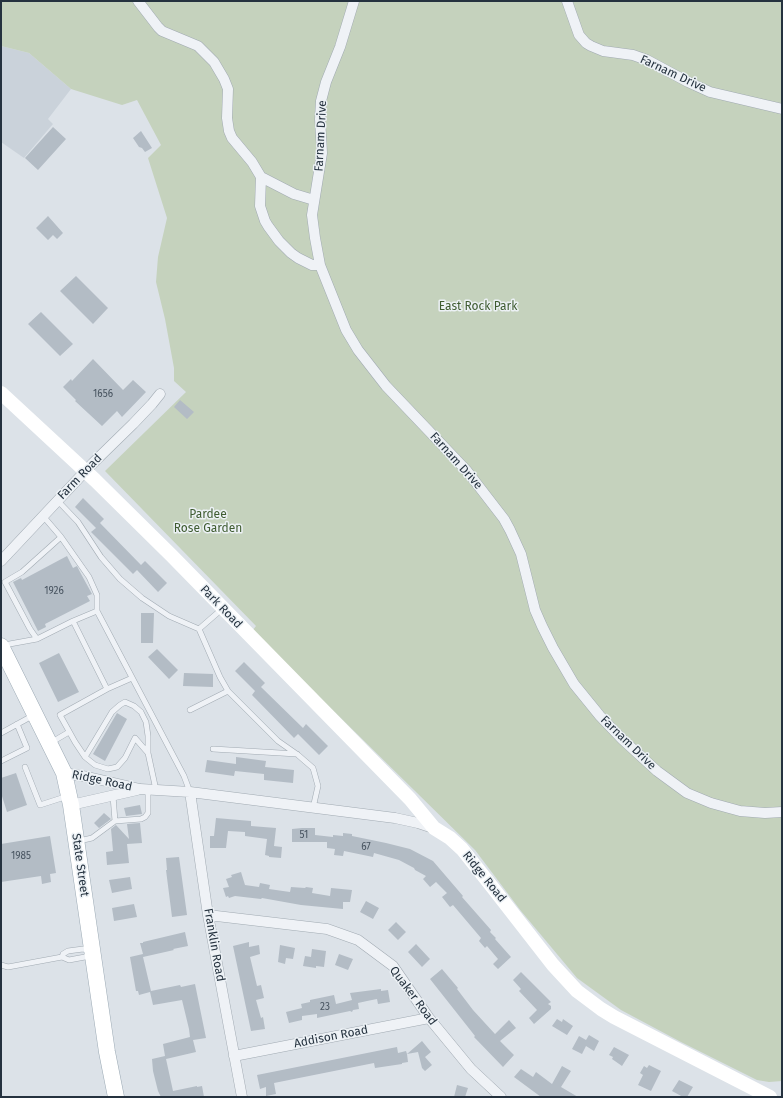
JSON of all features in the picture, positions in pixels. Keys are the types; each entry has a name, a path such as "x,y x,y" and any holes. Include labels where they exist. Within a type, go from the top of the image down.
{"main road":[{"name":"Park Road","path":"1,393 85,470 410,799 434,828"},
{"name":"State Street","path":"1,645 64,773 70,800 107,1052 116,1097"},
{"name":"Ridge Road","path":"434,828 450,838 469,857 568,983 589,1001 628,1024 770,1097"}],"street":[{"path":"138,1 162,31 198,46 214,62 228,85 229,102 227,118 229,131 232,138 252,162 261,177 294,194 314,200"},
{"name":"Farnam Drive","path":"354,1 340,47 323,93 320,119 322,153 312,215 320,265 344,325 358,350 386,386 467,471 504,518 521,554 535,610 546,636 574,684 600,716 657,772 688,793 711,803 740,811 765,813 782,812"},
{"name":"Farnam Drive","path":"567,1 580,35 586,43 597,49 633,55 647,60 710,92 782,109"},
{"path":"261,177 260,206 272,233 285,248 298,258 312,265 320,265"},
{"name":"Farm Road","path":"1,561 85,470 152,404 160,394"},
{"name":"Ridge Road","path":"64,773 148,790 190,792 395,818 418,822 434,828"},
{"name":"Ridge Road","path":"70,800 113,796 148,790"},
{"name":"Franklin Road","path":"190,792 208,915 242,1097"},
{"name":"Quaker Road","path":"208,915 327,929 358,940 393,966 429,1018 471,1069 501,1097"},
{"name":"Addison Road","path":"234,1056 429,1018"}],"lane":[{"path":"57,500 78,522 101,557 120,579 142,598 169,616 199,629 220,677 228,691 278,741 298,754 313,768 318,786 313,808"},
{"path":"43,516 61,537 89,577 97,595 97,612 184,776 190,792"},
{"path":"37,639 3,581 22,572 61,537"},
{"path":"199,629 222,608"},
{"path":"1,645 37,639 73,621 97,612"},
{"path":"73,621 107,689"},
{"path":"132,678 107,689 60,715 85,757 95,765 108,769 117,767 125,758 135,738 148,753"},
{"path":"190,710 228,691"},
{"path":"76,841 92,838 115,821 141,820 148,813 148,736 146,722 141,712 134,706 125,702 120,705 112,712 85,757"},
{"path":"1,733 35,714"},
{"path":"144,718 151,714"},
{"path":"1,761 27,748 17,724"},
{"path":"49,743 69,732"},
{"path":"213,749 298,754"},
{"path":"25,767 40,805 70,800"},
{"path":"113,796 115,821"},
{"path":"62,957 63,954 68,951 83,949 92,952"},
{"path":"1,965 8,967 62,957 69,960 85,957 92,952"}],"shaded area":[{"path":"1,46 29,53 71,89 48,119 53,124 24,158 1,142"}],"green space":[{"name":"East Rock Park","path":"1,1 782,1 782,1081 769,1082 757,1080 681,1042 621,1010 577,978 521,911 475,850 294,672 253,630 256,626 105,471 186,392 174,381 174,368 165,319 156,282 158,257 167,218 148,158 161,145 137,100 122,105 71,89 29,53 1,46"}],"building":[{"path":"53,127 66,139 38,170 25,158"},
{"path":"141,131 152,148 145,152 139,147 133,138"},
{"path":"48,216 63,233 57,239 53,235 48,240 36,228"},
{"path":"76,276 108,308 93,324 60,291"},
{"path":"41,312 73,344 60,356 28,324"},
{"path":"93,359 123,390 133,380 146,392 122,417 117,411 102,426 75,401 76,400 63,387 71,379 72,381"},
{"path":"180,400 194,412 187,419 174,407"},
{"path":"83,498 104,519 100,523 141,565 145,561 167,583 158,592 137,570 133,574 91,532 96,528 75,507"},
{"path":"67,556 73,568 77,566 92,594 87,596 90,601 45,624 46,627 38,631 13,582 21,578 22,580"},
{"path":"141,613 154,613 153,643 141,643"},
{"path":"157,649 178,670 169,679 148,657"},
{"path":"59,653 79,692 58,702 39,663"},
{"path":"244,662 265,683 261,687 303,728 306,724 328,746 319,755 298,734 294,738 252,695 255,691 235,671"},
{"path":"184,673 213,674 213,687 183,686"},
{"path":"117,713 127,719 105,761 93,754"},
{"path":"236,757 266,761 265,767 294,770 293,783 264,780 264,774 235,771 234,776 205,772 207,760 236,764"},
{"path":"16,773 27,805 7,812 1,793 1,778"},
{"path":"140,805 142,814 126,816 124,808"},
{"path":"104,813 111,819 99,828 94,823"},
{"path":"216,818 251,821 251,826 276,828 274,846 282,847 281,858 269,857 265,855 267,839 245,836 245,832 228,831 226,848 210,848 210,836 214,836"},
{"path":"140,823 142,843 127,844 129,863 107,865 106,852 113,851 111,829 116,825 129,839 127,824"},
{"path":"315,828 315,835 333,837 333,835 343,836 343,833 352,834 352,836 410,849 433,861 491,930 490,932 496,938 495,939 511,957 498,969 493,964 498,959 487,946 485,948 479,941 481,938 453,905 450,907 442,897 447,893 436,882 430,887 423,879 426,876 414,868 399,860 374,853 373,857 344,851 343,856 334,855 335,849 327,848 327,842 292,842 292,829"},
{"path":"50,836 56,873 50,874 51,882 42,884 41,876 1,882 1,844"},
{"path":"179,857 187,915 172,917 166,870 166,858"},
{"path":"241,872 245,885 259,887 260,883 270,885 269,889 290,892 291,887 306,887 313,888 312,893 330,896 331,888 352,890 350,902 343,902 343,909 301,905 262,898 235,896 229,898 228,896 226,897 223,888 229,887 226,879 232,877 231,875"},
{"path":"130,877 132,889 112,893 109,880"},
{"path":"366,901 379,908 373,919 360,912"},
{"path":"134,904 137,917 114,921 112,908"},
{"path":"396,922 406,932 398,940 388,930"},
{"path":"185,932 188,946 143,957 151,991 180,985 181,987 195,984 206,1038 193,1040 196,1052 166,1059 173,1091 202,1086 204,1097 161,1097 153,1071 152,1059 165,1056 163,1044 190,1037 189,1029 182,1000 153,1005 150,992 139,995 138,991 136,991 130,957 143,954 140,943"},
{"path":"249,942 249,947 259,945 260,954 250,957 257,986 261,985 264,998 256,1000 261,1018 263,1017 265,1029 251,1031 233,946"},
{"path":"416,944 430,959 422,967 408,952"},
{"path":"280,945 295,948 293,959 286,958 285,964 278,962"},
{"path":"312,949 326,951 324,967 316,966 316,968 303,966 305,956 311,957"},
{"path":"339,954 353,959 348,970 335,965"},
{"path":"442,969 458,988 457,989 473,1010 495,1034 509,1020 516,1028 500,1041 514,1055 503,1067 474,1037 475,1036 430,979"},
{"path":"521,972 551,1002 548,1004 551,1006 551,1009 534,1024 529,1018 537,1010 519,991 521,989 513,980"},
{"path":"381,989 381,991 388,990 390,1002 378,1004 377,999 367,1001 358,1003 359,1009 353,1010 352,1012 350,1011 317,1018 317,1014 302,1016 302,1020 289,1023 286,1012 302,1008 301,1004 310,1002 310,1000 334,995 336,1004 352,1000 350,993"},
{"path":"557,1019 562,1022 563,1019 573,1026 567,1035 552,1026"},
{"path":"589,1035 599,1041 594,1051 586,1046 582,1054 572,1049 579,1036 586,1040"},
{"path":"422,1041 431,1052 425,1057 432,1065 425,1071 422,1068 418,1052 407,1054"},
{"path":"397,1047 398,1053 406,1051 408,1062 402,1064 375,1068 374,1063 274,1083 276,1094 266,1096 266,1087 260,1089 257,1075"},
{"path":"614,1047 629,1055 622,1066 609,1055"},
{"path":"649,1065 661,1071 651,1091 638,1085 643,1075 640,1073 644,1066 647,1068"},
{"path":"562,1066 571,1071 561,1087 578,1097 541,1097 514,1077 521,1069 533,1077 536,1072 552,1084"},
{"path":"679,1080 693,1087 687,1097 683,1097 672,1091"},
{"path":"457,1085 468,1088 465,1097 454,1097"}],"park label":[{"name":"Pardee Rose Garden","path":"208,522"}]}
